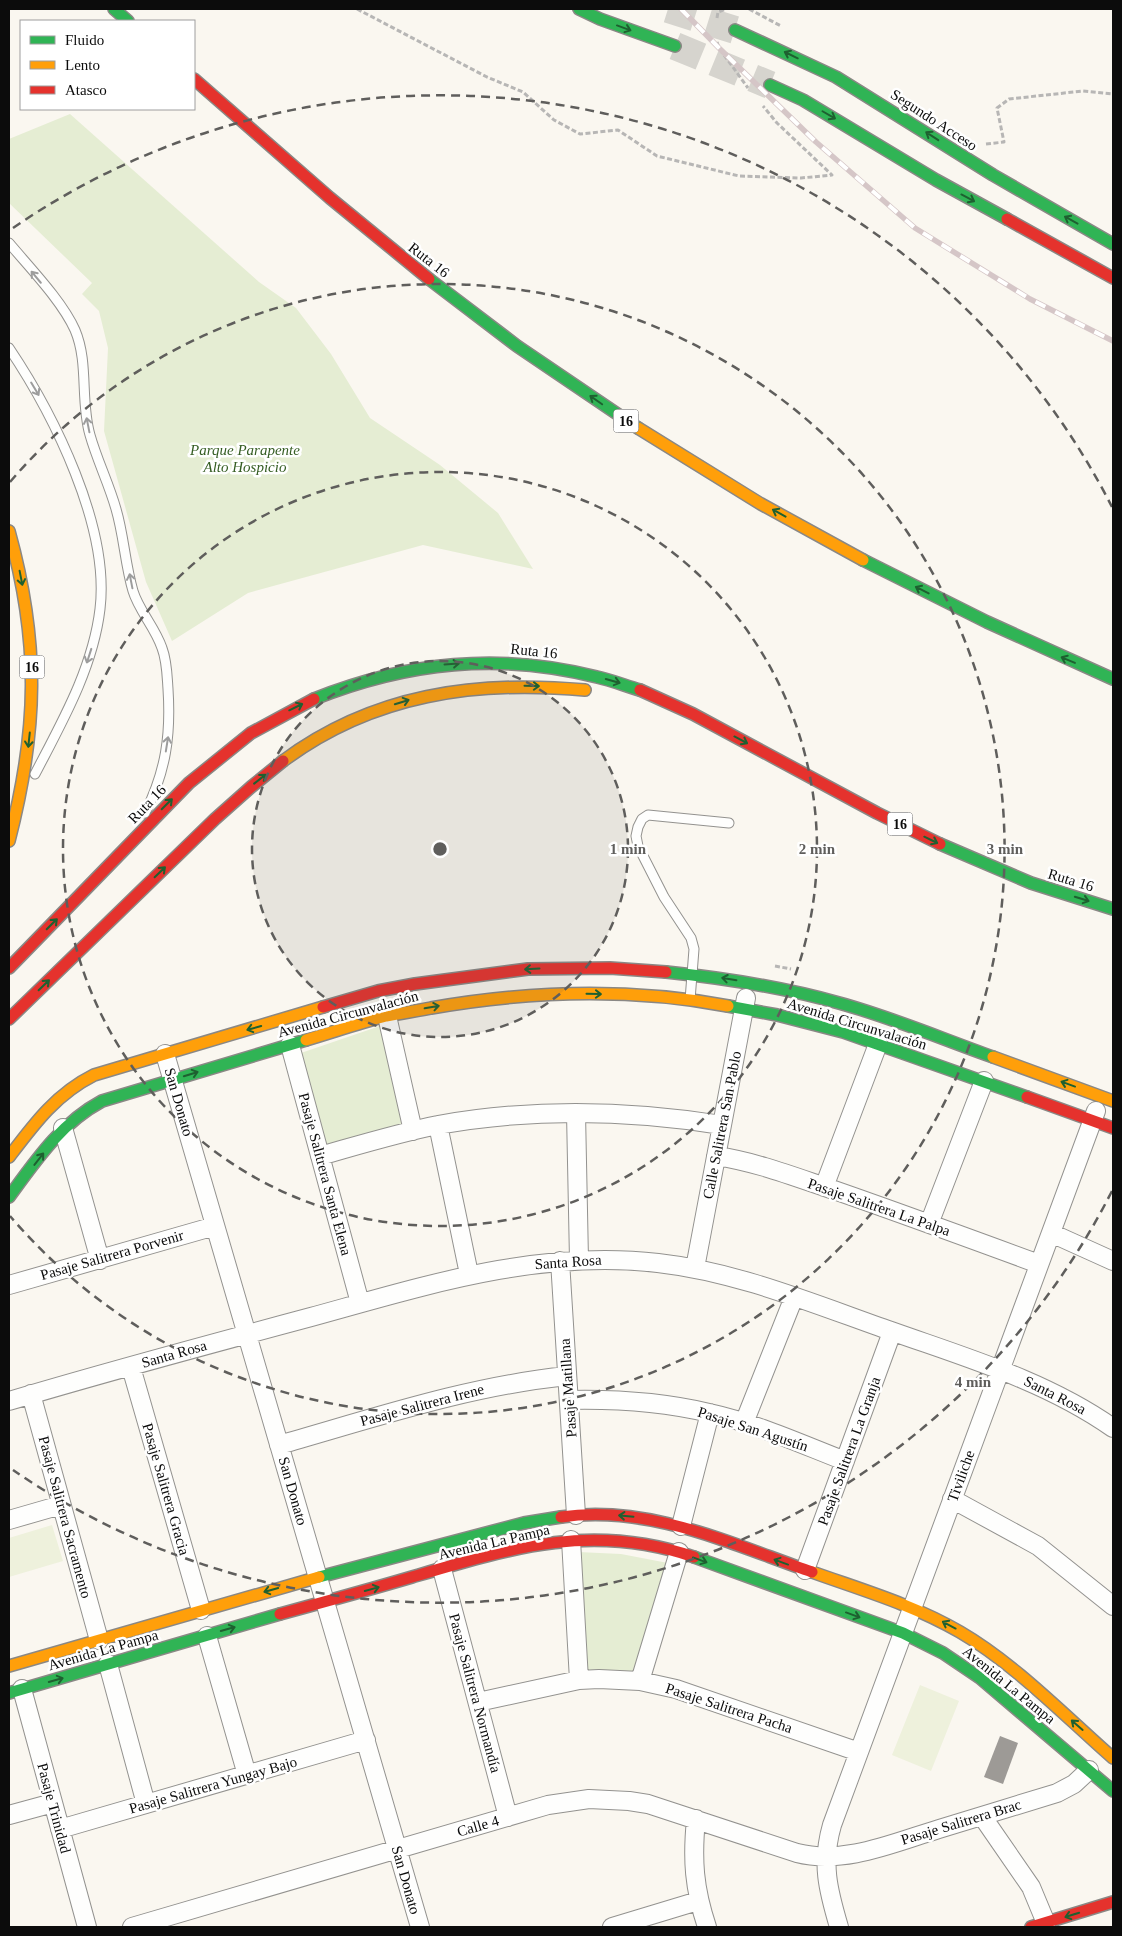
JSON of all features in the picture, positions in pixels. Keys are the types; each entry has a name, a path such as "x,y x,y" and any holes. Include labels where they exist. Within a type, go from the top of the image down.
{"main road":[{"path":"114,9 127,20"},
{"path":"579,9 600,19 675,46"},
{"name":"Segundo Acceso","path":"735,30 836,76 993,175 1113,244"},
{"name":"Ruta 16","path":"195,80 310,182 415,268 540,362 611,411 758,502 848,552 974,616 1113,679"},
{"path":"770,85 802,100 936,180 1113,278"},
{"name":"16","path":"9,531 24,594 32,673 30,730 24,780 9,841"},
{"name":"Ruta 16","path":"9,968 189,783 215,760 261,727 293,708 336,689 389,673 444,664 535,665 565,669 620,683 655,696 698,717 944,846 1032,884 1113,909"},
{"path":"9,1019 223,811 281,763 332,730 389,706 431,694 457,690 512,685 551,686 594,691"},
{"path":"619,695 667,706 698,717"},
{"name":"Avenida Circunvalación","path":"9,1157 48,1106 69,1088 94,1075 378,992 452,977 569,968 618,968 692,974 749,982 839,1003 883,1017 1107,1099"},
{"name":"Avenida Circunvalación","path":"9,1197 63,1128 81,1112 102,1101 388,1016 470,1001 553,994 630,995 690,1000 744,1008 810,1023 878,1044 1093,1119 1113,1128"},
{"name":"Avenida La Pampa","path":"10,1661 99,1640 318,1576 524,1523 576,1515 631,1516 681,1526 912,1608 949,1625 985,1647 1003,1661 1113,1758"},
{"name":"Avenida La Pampa","path":"15,1691 520,1548 571,1540 628,1541 679,1552 903,1633 943,1652 980,1678 1113,1791"},
{"path":"1039,1925 1113,1902"}],"street":[{"name":"Calle Salitrera San Pablo","path":"695,1268 749,982"},
{"path":"388,1016 413,1130"},
{"path":"824,1187 878,1044"},
{"name":"Pasaje Salitrera Santa Elena","path":"290,1045 360,1304"},
{"name":"San Donato","path":"165,1054 420,1927"},
{"path":"929,1224 984,1081"},
{"name":"Tiviliche","path":"839,1927 828,1888 826,1857 832,1825 1093,1119 1107,1099"},
{"path":"576,1113 579,1260"},
{"path":"320,1156 413,1130 509,1116 576,1113 652,1115 722,1125"},
{"path":"438,1125 469,1274"},
{"path":"63,1128 100,1260"},
{"name":"Pasaje Salitrera La Palpa","path":"716,1156 755,1164 824,1187 1039,1264"},
{"name":"Pasaje Salitrera Porvenir","path":"9,1285 215,1226"},
{"path":"1051,1233 1113,1261"},
{"name":"Santa Rosa","path":"9,1401 469,1274 579,1260 656,1262 695,1268 752,1283 1000,1369 1111,1420"},
{"name":"Pasaje Matillana","path":"560,1261 576,1515"},
{"path":"744,1423 794,1297"},
{"name":"Pasaje Salitrera La Granja","path":"806,1570 892,1332"},
{"name":"Pasaje Salitrera Gracia","path":"130,1367 201,1610"},
{"name":"Pasaje Salitrera Irene","path":"279,1445 465,1392 519,1382 567,1376"},
{"name":"Pasaje Salitrera Sacramento","path":"31,1394 99,1640"},
{"name":"Pasaje San Agustín","path":"569,1400 645,1402 710,1413 744,1423 845,1461"},
{"path":"681,1526 710,1413"},
{"path":"952,1499 1038,1546 1113,1606"},
{"path":"9,1520 61,1505"},
{"path":"571,1540 579,1680"},
{"path":"640,1681 679,1552"},
{"name":"Pasaje Salitrera Normandía","path":"442,1569 508,1817"},
{"path":"207,1636 247,1774"},
{"path":"108,1664 146,1804"},
{"name":"Pasaje Salitrera Pacha","path":"478,1702 579,1680 640,1681 676,1689 859,1752"},
{"name":"Pasaje Trinidad","path":"15,1691 53,1803 87,1927"},
{"name":"Pasaje Salitrera Yungay Bajo","path":"60,1829 366,1740"},
{"name":"Pasaje Salitrera Brac","path":"826,1857 869,1850 1057,1793 1074,1784 1089,1770"},
{"name":"Calle 4","path":"132,1927 568,1801 610,1799 648,1804 796,1853 826,1857"},
{"path":"9,1815 53,1803"},
{"path":"982,1816 1030,1887 1039,1925"},
{"path":"696,1819 694,1862 698,1901 707,1927"},
{"path":"612,1927 698,1901"}],"lane":[{"path":"9,243 60,306 76,332 82,356 89,433 116,510 133,591 157,636 166,665 170,718 168,739 159,782 148,808 133,833 109,864"},
{"path":"9,348 42,400 71,466 96,541 101,591 97,626 81,679 61,726 18,805"},
{"path":"690,1000 694,949 691,938 664,897 638,846 636,836 642,819 648,815 728,823"}],"path":[{"path":"357,9 487,77 523,92 554,120 580,134 618,130 657,156 739,176 801,178 832,175 777,124 759,102"},
{"path":"716,26 718,12 726,9"},
{"path":"749,9 784,27"},
{"path":"716,40 718,48 753,94"},
{"path":"981,142 988,145 1004,142 997,108 1009,99 1083,91 1113,94"}],"green space":[{"name":"Parque Parapente Alto Hospicio","path":"70,114 259,282 296,308 331,354 370,418 440,465 498,513 533,569 423,545 248,593 172,641 146,582 104,431 108,348 99,311 82,294 92,283 9,203 9,139"},
{"path":"380,1026 405,1120 401,1128 333,1148 323,1143 298,1054"},
{"path":"52,1525 63,1561 9,1577 9,1538"},
{"path":"578,1552 621,1554 668,1563 636,1671 626,1675 584,1671"},
{"path":"920,1685 959,1701 931,1771 892,1755"}],"building":[{"path":"1000,1736 1018,1743 1003,1784 984,1777"}],"tunnel":[{"path":"668,9 735,30"},
{"path":"675,46 770,85"}],"railway":[{"path":"681,9 816,142 915,228 1030,299 1113,341"}],"traffic: fast":[{"path":"114,9 127,20"},
{"path":"579,9 600,19 675,46"},
{"path":"735,30 836,77 993,175 1113,244"},
{"path":"770,85 803,100 936,180 1007,219"},
{"path":"429,279 517,346 638,428"},
{"path":"863,560 987,622 1113,679"},
{"path":"314,699 384,676 419,669 489,663 561,669 602,678 640,690"},
{"path":"940,844 1031,883 1113,909"},
{"path":"666,972 753,984 818,997 878,1015 993,1057"},
{"path":"728,1006 777,1015 843,1032 1027,1097"},
{"path":"9,1197 50,1143 74,1120 102,1101 306,1040"},
{"path":"319,1577 524,1523 561,1517"},
{"path":"694,1557 903,1633 943,1653 980,1678 1113,1791"},
{"path":"9,1693 280,1614"}],"traffic: slow":[{"path":"638,428 761,504 863,560"},
{"path":"9,531 26,611 31,686 26,761 9,841"},
{"path":"283,761 317,738 353,720 389,706 427,697 465,690 504,687 585,690"},
{"path":"306,1040 386,1016 468,1002 542,995 617,994 654,996 728,1006"},
{"path":"9,1157 37,1122 57,1101 68,1091 94,1075 323,1007"},
{"path":"993,1057 1113,1101"},
{"path":"812,1572 906,1606 960,1632 1020,1675 1113,1758"},
{"path":"9,1666 319,1577"}],"traffic: jam":[{"path":"195,80 330,198 429,279"},
{"path":"1007,219 1113,278"},
{"path":"640,690 693,714 877,813 940,844"},
{"path":"9,968 189,783 251,733 314,699"},
{"path":"9,1019 215,819 283,761"},
{"path":"323,1007 378,991 415,984 528,969 610,968 666,972"},
{"path":"1027,1097 1113,1128"},
{"path":"561,1517 593,1514 626,1516 657,1521 720,1539 812,1572"},
{"path":"280,1614 483,1557 552,1543 586,1540 621,1541 657,1547 694,1557"},
{"path":"1031,1927 1113,1902"}]}
